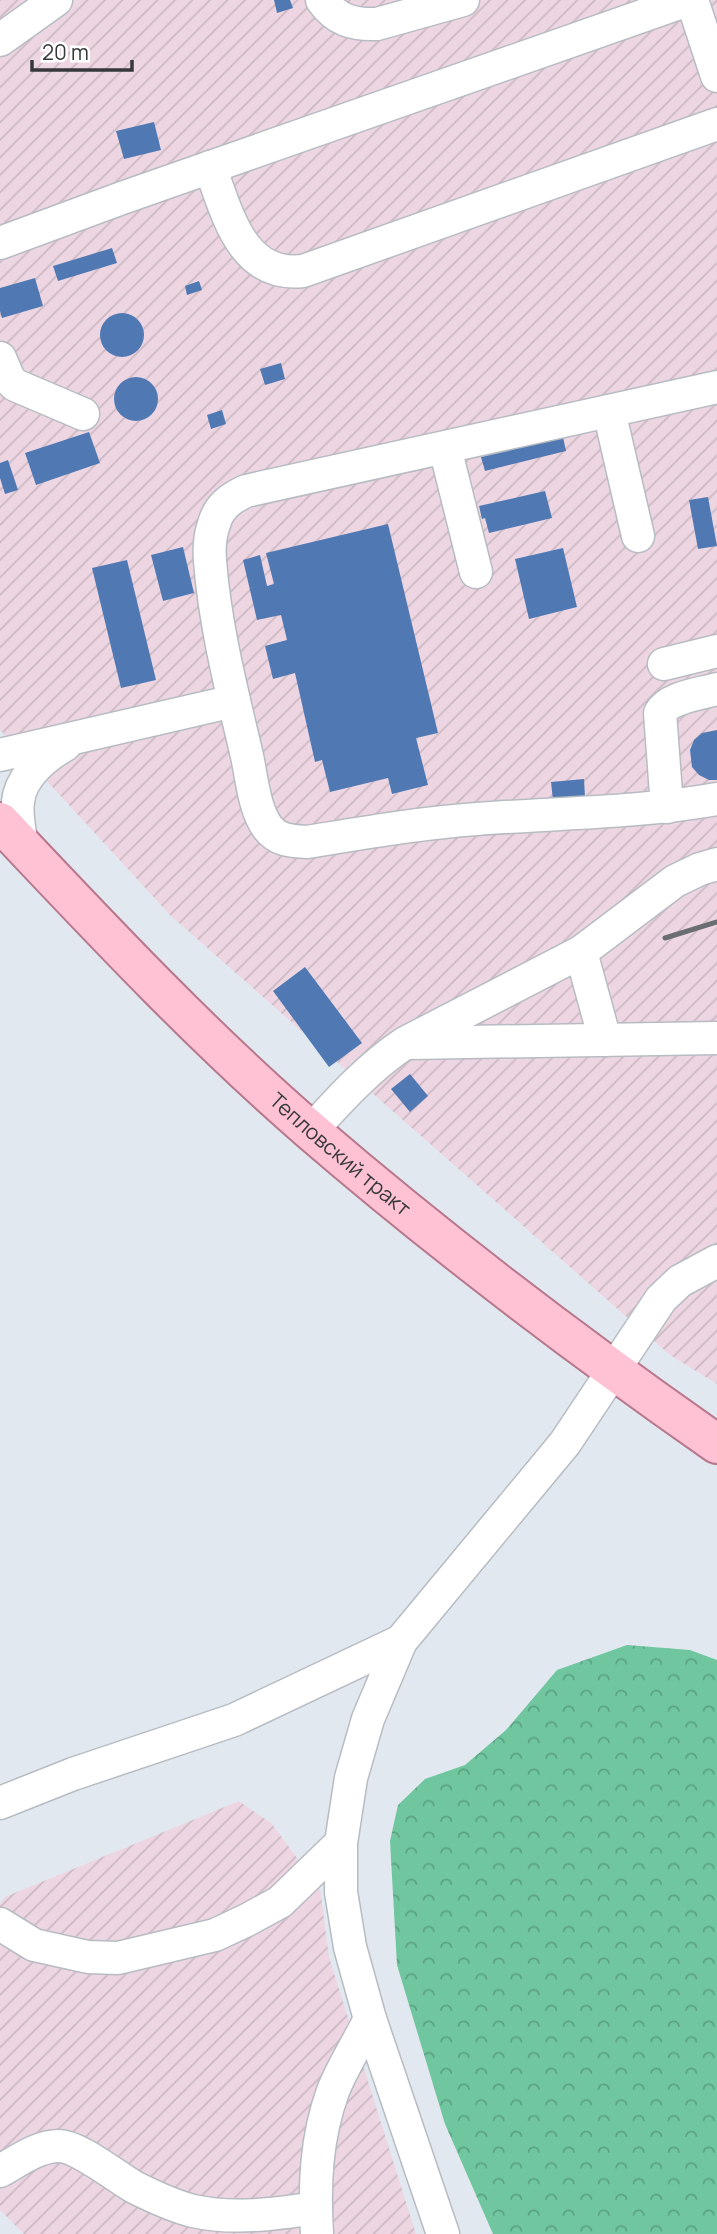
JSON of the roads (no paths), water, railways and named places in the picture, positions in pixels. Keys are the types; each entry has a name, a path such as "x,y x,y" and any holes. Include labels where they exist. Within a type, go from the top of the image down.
{"main road":[{"name":"Тепловский тракт","path":"11,834 243,1069 311,1130 468,1261 613,1371 717,1444"}],"lane":[{"path":"0,40 56,0"},
{"path":"322,0 339,18 363,25 377,24 463,0"},
{"path":"0,241 690,0 717,76"},
{"path":"210,167 232,225 246,249 262,262 290,272 303,271 717,124"},
{"path":"0,358 9,379 15,385 83,414"},
{"path":"717,387 246,491 225,504 213,525 210,558 234,701 258,803 264,821 271,831 281,838 307,842 475,819 667,807 717,799"},
{"path":"609,411 638,536"},
{"path":"445,448 476,572"},
{"path":"664,664 717,651"},
{"path":"667,807 660,713 672,702 717,689"},
{"path":"0,755 234,701"},
{"path":"11,834 23,784 30,774 57,749 82,736"},
{"path":"311,1130 374,1066 405,1043 581,953 675,881 717,864"},
{"path":"581,953 605,1040"},
{"path":"405,1043 717,1038"},
{"path":"443,2234 370,2019 350,1947 341,1892 341,1843 351,1778 368,1719 401,1641 565,1443 661,1299 680,1281 717,1261"},
{"path":"1,1800 234,1720 401,1641"},
{"path":"0,1924 34,1945 88,1957 118,1958 166,1947 215,1935 280,1902 341,1843"},
{"path":"0,2171 41,2149 59,2146 73,2149 134,2187 193,2211 225,2216 267,2215 316,2221 314,2189 320,2137 334,2090 370,2019"}],"railway":[{"path":"665,938 717,922"}]}
